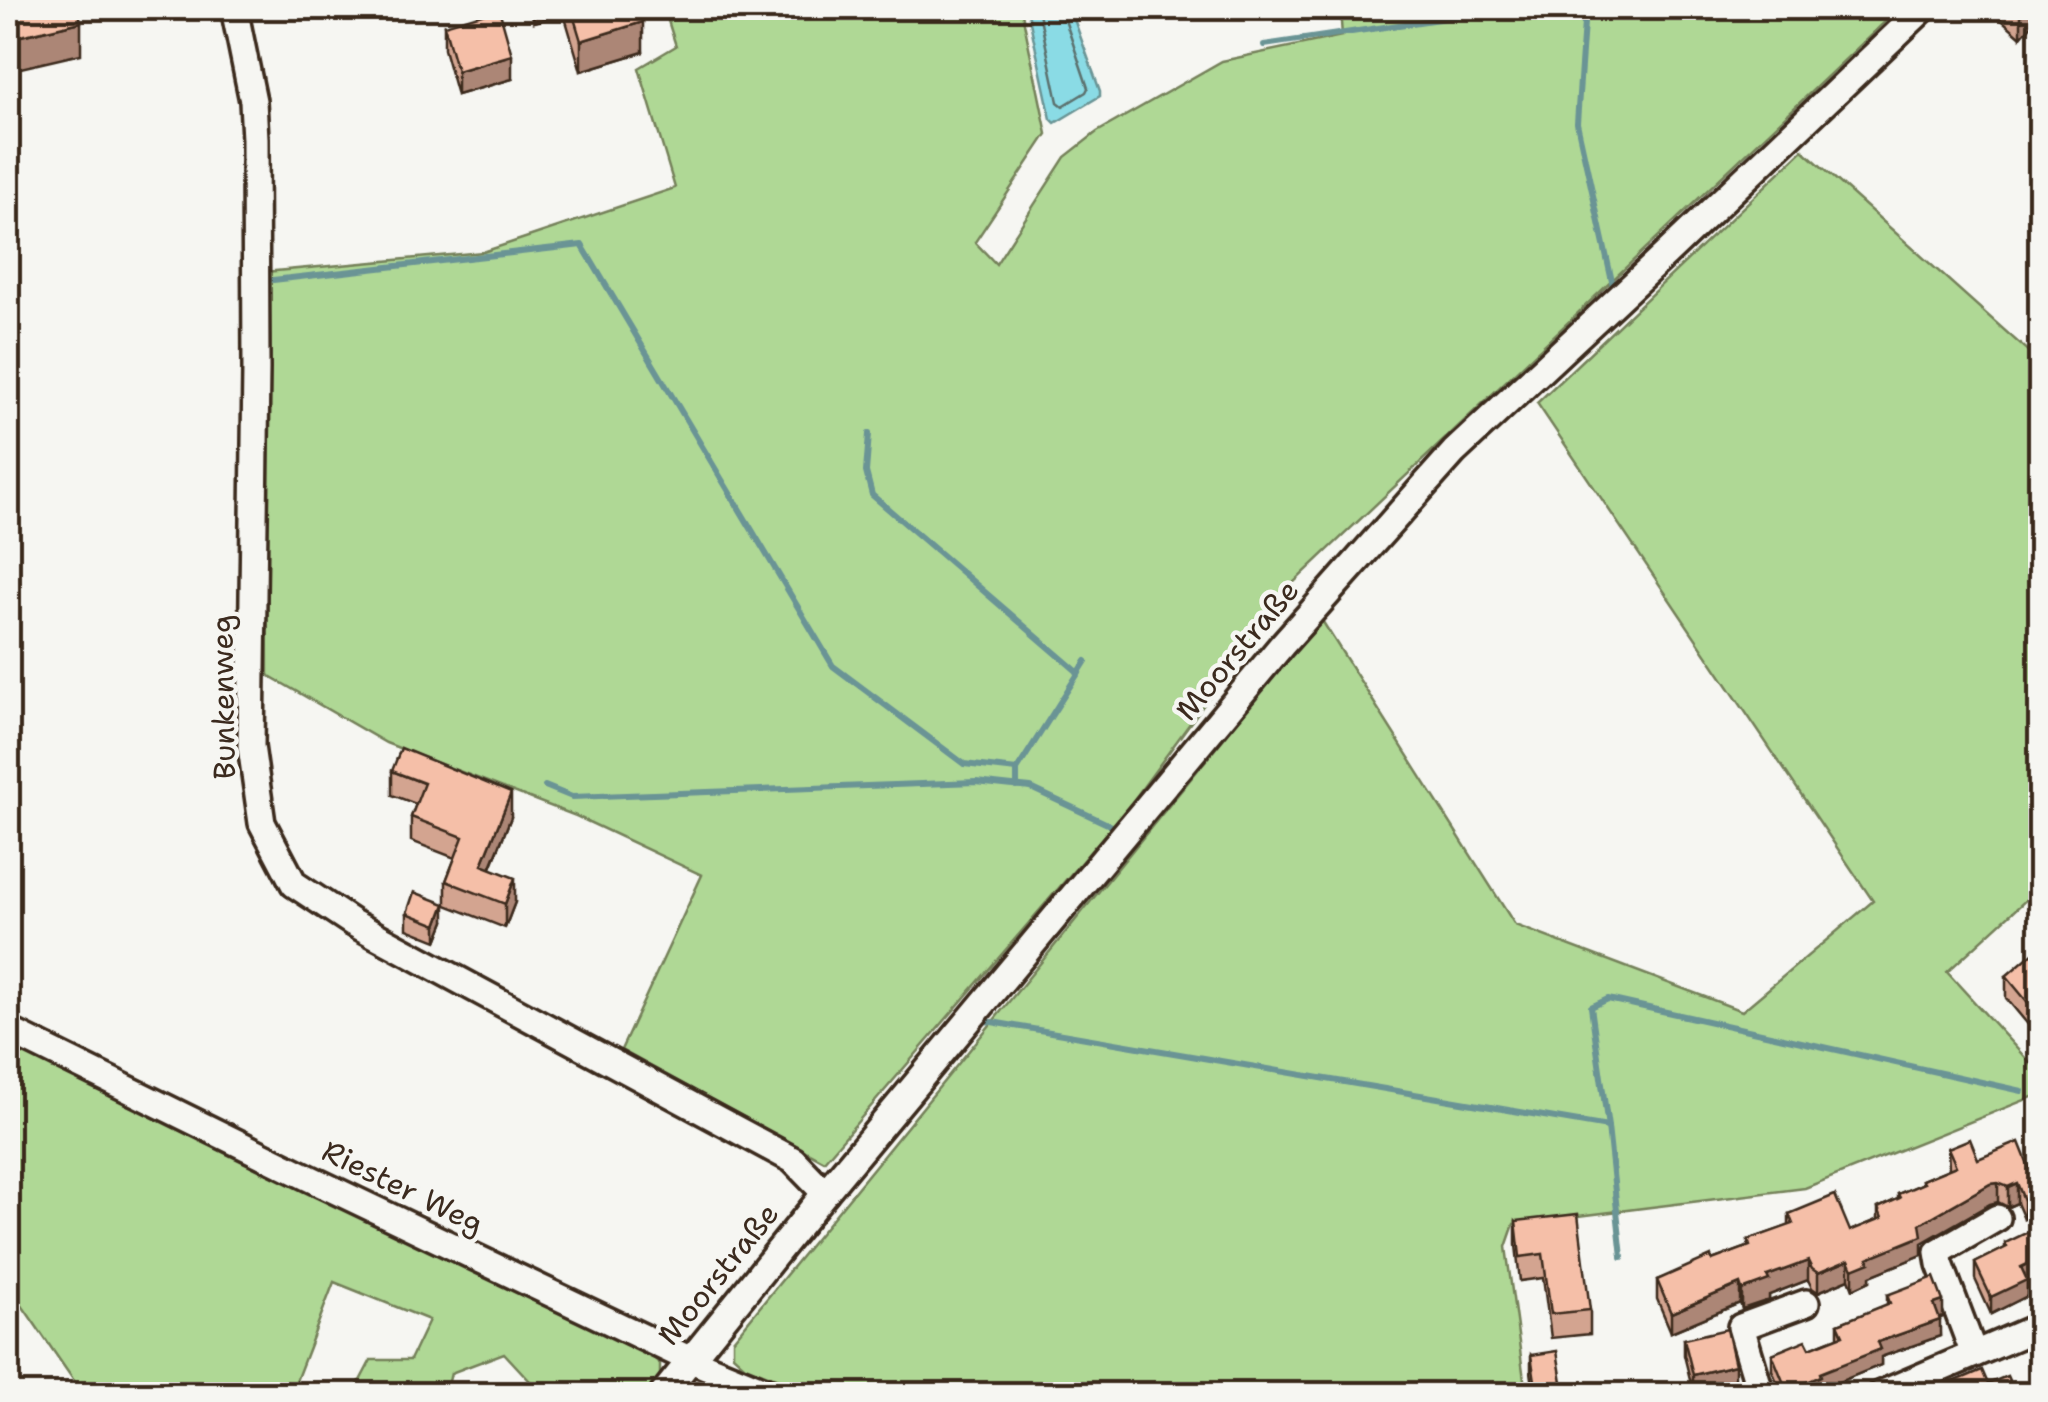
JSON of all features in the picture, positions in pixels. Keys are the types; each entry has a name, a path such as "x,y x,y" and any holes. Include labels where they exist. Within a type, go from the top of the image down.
{"street":[{"name":"Bunkenweg","path":"234,8 253,101 256,139 251,746 262,823 294,884 352,923 793,1160 824,1193"},
{"name":"Moorstraße","path":"664,1394 824,1193 1282,645 1454,452 1924,8"},
{"name":"Riester Weg","path":"8,1030 308,1178 691,1360 774,1394"},
{"path":"1974,1354 1938,1252 1996,1218"},
{"path":"1760,1394 1741,1327 1806,1303"},
{"path":"1882,1394 2040,1326"}],"green space":[{"path":"664,8 1021,8 1047,134 975,242 996,264 1065,157 1097,132 1222,61 1342,36 1340,8 1871,8 1889,18 1293,583 1113,828 824,1161 621,1050 702,875 576,816 386,743 268,675 265,272 483,252 675,188 639,68 676,46"},
{"path":"1803,150 2040,362 2040,887 1947,972 2040,1074 2040,1094 1805,1188 1514,1224 1506,1247 1526,1394 816,1394 745,1366 733,1355 733,1340 1321,619 1515,925 1742,1011 1873,901 1537,403"},
{"path":"8,1042 653,1357 660,1364 660,1375 646,1394 542,1394 504,1353 451,1373 446,1394 353,1394 371,1360 410,1360 429,1320 334,1282 291,1394 83,1394 8,1285"}],"water":[{"path":"1027,8 1070,8 1100,91 1100,96 1055,123 1051,119"}],"building":[{"path":"8,8 78,8 81,22 8,39"},
{"path":"571,8 639,8 643,22 581,41"},
{"path":"499,9 512,55 457,71 444,25"},
{"path":"401,748 511,793 482,865 515,878 505,904 446,881 463,837 411,817 424,783 392,771"},
{"path":"414,892 445,904 437,925 407,913"},
{"path":"2034,952 2040,959 2040,1017 2006,976"},
{"path":"1970,1139 1978,1159 2019,1142 2033,1177 2038,1175 2040,1193 2024,1200 2017,1183 2008,1187 1990,1184 1920,1224 1922,1236 1868,1258 1870,1262 1853,1269 1849,1260 1818,1273 1808,1261 1767,1276 1769,1280 1742,1290 1740,1284 1671,1313 1657,1280 1711,1256 1712,1260 1750,1246 1748,1240 1793,1224 1789,1214 1835,1195 1850,1231 1882,1218 1878,1208 1924,1183 1922,1180 1956,1166 1948,1148"},
{"path":"1578,1214 1590,1310 1551,1314 1543,1254 1520,1257 1516,1221"},
{"path":"2028,1232 2040,1258 2021,1267 2027,1280 1991,1297 1975,1263"},
{"path":"1934,1277 1943,1301 1934,1304 1940,1320 1878,1342 1881,1349 1787,1391 1772,1354 1806,1340 1810,1348 1843,1335 1838,1324 1890,1303 1887,1295"},
{"path":"1727,1329 1735,1365 1693,1375 1684,1339"},
{"path":"1557,1351 1564,1394 1537,1394 1531,1355"},
{"path":"1982,1370 1988,1384 2007,1376 2015,1394 1930,1392"}],"waterway":[{"path":"1264,45 1513,8"},
{"path":"1585,8 1577,123 1613,286"},
{"path":"273,280 582,245 833,666 964,764 1017,770 1017,787"},
{"path":"869,434 866,472 872,495 1079,673"},
{"path":"1017,770 1086,661"},
{"path":"545,786 572,797 976,782 1031,788 1116,828"},
{"path":"1622,1257 1591,1007 1608,999 2022,1091"},
{"path":"980,1020 1608,1127"}]}
